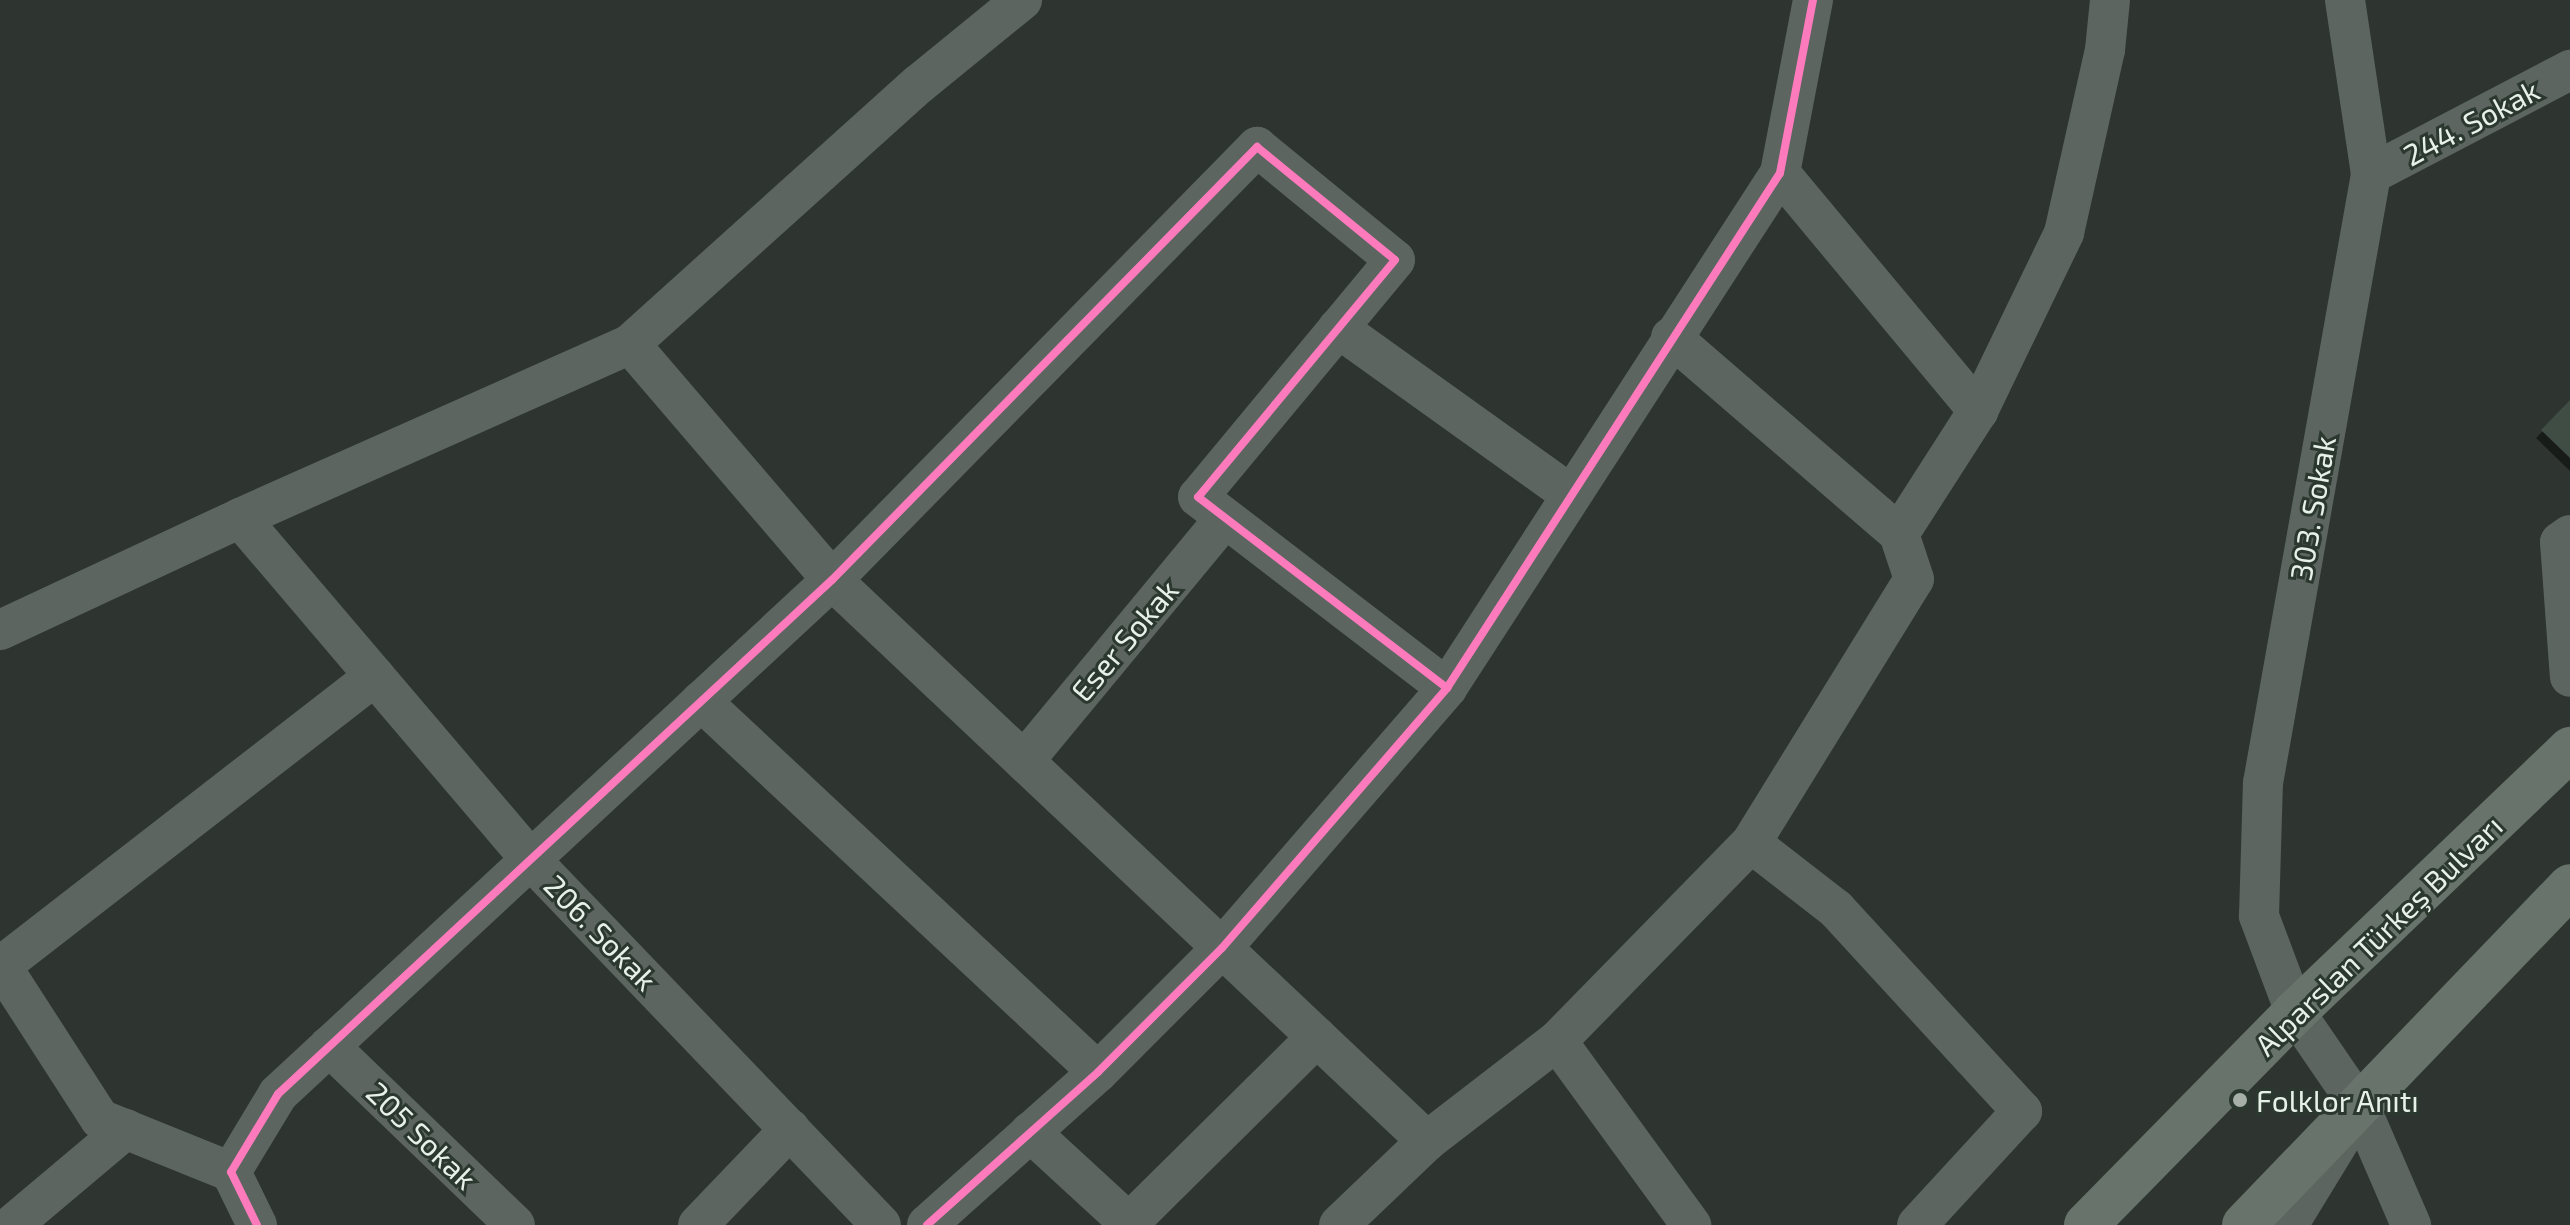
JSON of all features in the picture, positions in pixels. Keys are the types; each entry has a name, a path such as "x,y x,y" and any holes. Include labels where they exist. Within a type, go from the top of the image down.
{"highway":[{"name":"Alparslan Türkeş Bulvarı","path":"2086,1225 2295,1012 2570,749"},
{"path":"2244,1225 2570,886"}],"street":[{"path":"0,630 240,518 630,344 919,84 1022,0"},
{"path":"927,1225 1098,1072 1222,948 1447,688 1671,337 1780,173 1813,0"},
{"path":"1899,534 1978,411 2064,233 2105,50 2110,0"},
{"name":"303. Sokak","path":"2345,0 2371,174 2263,783 2259,916 2295,1012 2360,1107 2411,1225"},
{"name":"244. Sokak","path":"2371,174 2570,70"},
{"path":"231,1172 278,1094 832,580 1257,147 1395,260 1198,497 1447,688"},
{"path":"1780,173 1978,411"},
{"path":"1338,328 1571,495"},
{"path":"1339,1225 1427,1141 1557,1041 1751,843 1914,579 1899,534 1671,337"},
{"path":"630,344 832,580 1427,1141"},
{"name":"206. Sokak","path":"240,518 530,859 881,1225"},
{"name":"Eser Sokak","path":"1024,761 1225,518"},
{"path":"2570,535 2560,542 2570,677"},
{"path":"257,1225 231,1172 100,1119 1,965 375,676"},
{"path":"701,701 1098,1072"},
{"path":"1751,843 1836,909 2022,1111 1917,1225"},
{"path":"1030,1132 1139,1221 1317,1037"},
{"path":"1557,1041 1691,1225"},
{"name":"205 Sokak","path":"329,1046 515,1225"},
{"path":"2288,1225 2360,1107"},
{"path":"12,1225 126,1129"},
{"path":"698,1225 790,1129"}],"building":[{"path":"2570,400 2570,458 2541,430"}],"cycle path":[{"path":"927,1225 1098,1072 1222,948 1447,688 1780,173 1813,0"},
{"path":"257,1225 231,1172 278,1094 832,580 1257,147 1395,260 1198,497 1447,688"}],"place":[{"name":"Folklor Anıtı","path":"2240,1100"}]}
